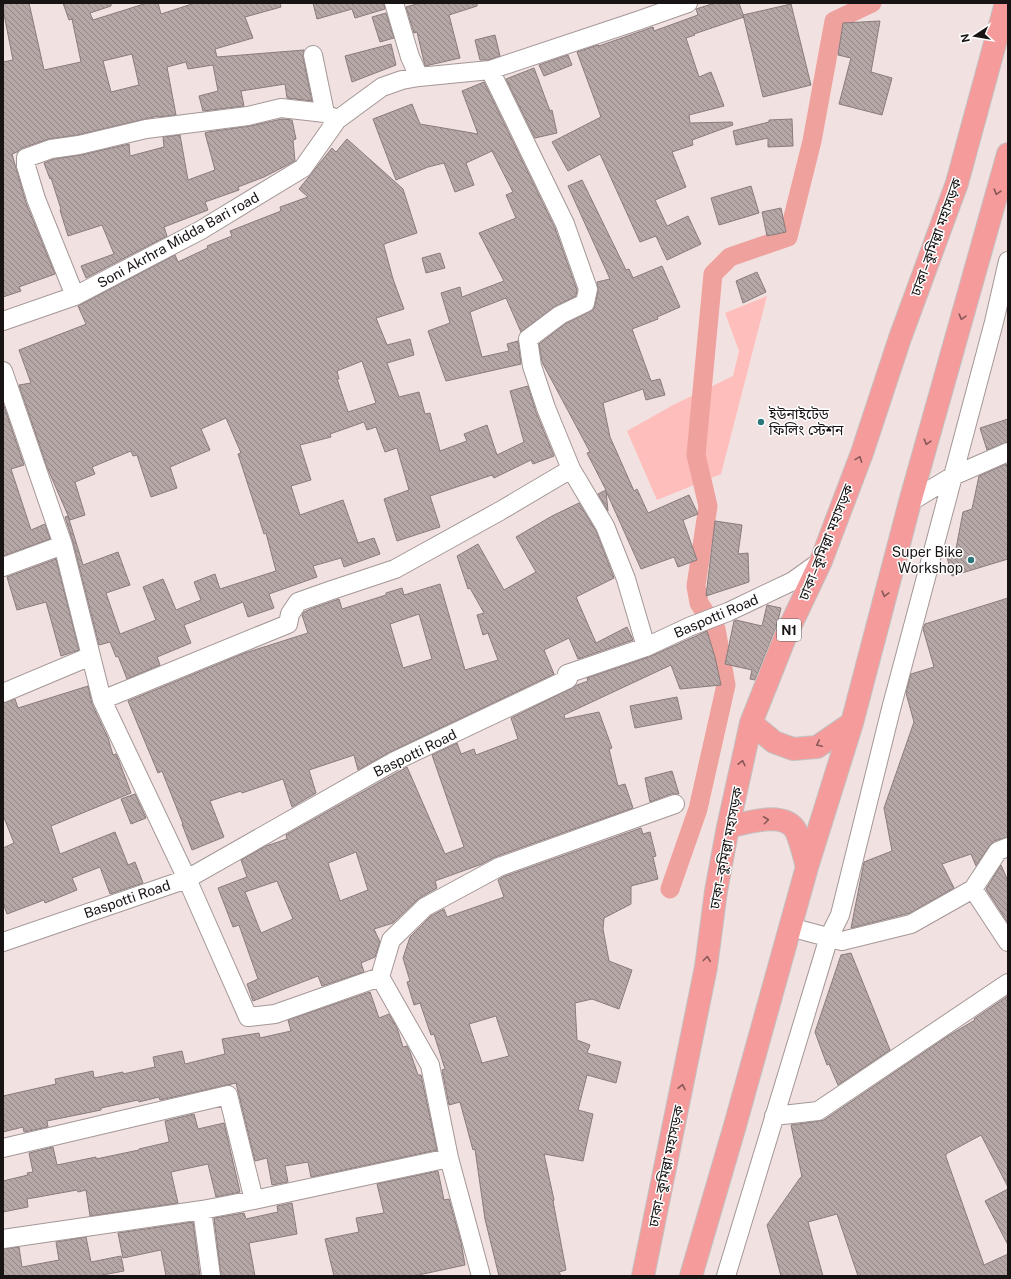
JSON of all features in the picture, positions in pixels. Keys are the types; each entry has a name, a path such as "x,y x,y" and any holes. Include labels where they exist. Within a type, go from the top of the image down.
{"highway":[{"name":"ঢাকা–কুমিল্লা মহাসড়ক","path":"643,1276 706,967 716,891 728,827 751,723 786,635 822,561 862,453 900,338 957,183 1006,3"},
{"path":"691,1276 734,1129 807,867 852,723 910,502 1008,154"},
{"path":"751,723 774,742 793,749 817,747 852,723"},
{"path":"728,827 773,819 785,821 795,830 807,867"}],"street":[{"path":"394,3 410,57 419,77"},
{"name":"Soni Akrhra Midda Bari road","path":"3,321 75,296 201,230 303,168 331,117 382,87 402,80 419,77 490,70 688,3"},
{"path":"75,296 36,199 26,166 26,158 51,149 79,145 146,129 248,116 281,108 331,117 313,55"},
{"path":"490,70 565,224 588,289 585,303 560,315 528,339 532,366 546,408 571,469 605,526 626,579 646,647"},
{"path":"726,1276 829,937 840,915 893,702 994,322 1008,261"},
{"path":"3,371 63,545 102,700 187,879 248,1017 275,1014 380,977"},
{"path":"910,502 953,476 1008,452"},
{"path":"102,700 288,624 290,614 298,602 395,569 500,511 571,469"},
{"path":"3,567 63,545"},
{"name":"Baspotti Road","path":"3,942 187,879 393,762 568,679 567,674 646,647 691,626 728,612 793,581 822,561"},
{"path":"3,693 91,656"},
{"path":"481,1276 449,1158 430,1066 380,977 390,940 425,907 499,867 675,804"},
{"path":"790,927 842,941 911,924 973,889 998,851 1008,847"},
{"path":"973,889 1008,942"},
{"path":"774,1116 818,1111 1008,983"},
{"path":"3,1148 228,1095 254,1200"},
{"path":"3,1239 202,1210 449,1158"},
{"path":"202,1210 211,1276"}],"shaded area":[{"path":"767,296 721,474 657,500 627,431 673,405 733,376 739,351 725,313"}],"building":[{"path":"3,3 29,3 44,70 81,62 72,19 69,20 63,3 111,3 111,6 90,13 93,20 147,3 158,3 161,14 195,3 280,3 281,7 245,17 253,38 215,49 217,57 304,50 303,57 312,101 287,98 285,84 241,91 244,106 203,111 199,96 218,91 213,65 188,69 186,62 167,67 176,115 158,116 77,135 49,139 22,148 12,154 26,203 55,274 19,287 21,291 3,297 3,62 13,60","holes":["132,54 139,85 111,92 103,61"]},
{"path":"313,3 384,3 385,9 355,18 352,9 317,19"},
{"path":"420,3 477,3 477,6 449,15 460,58 425,66 417,32 414,33 406,7"},
{"path":"715,3 739,3 744,17 686,38 699,77 711,72 724,106 689,115 690,123 732,122 733,125 692,140 693,145 672,152 686,187 655,200 667,226 688,216 701,244 667,260 656,236 640,242 600,154 568,171 552,142 601,117 577,52 653,27 654,31 698,15 696,9"},
{"path":"791,4 811,85 763,97 743,15"},
{"path":"386,13 394,38 380,42 372,17"},
{"path":"880,21 871,72 892,78 882,115 839,104 851,58 838,55 843,23"},
{"path":"495,35 500,56 488,60 480,60 475,40"},
{"path":"391,44 396,65 352,82 345,56"},
{"path":"568,55 572,65 544,76 539,65"},
{"path":"534,68 550,111 552,110 557,133 535,138 506,79"},
{"path":"484,82 555,228 577,290 576,296 554,307 521,332 506,298 470,312 482,357 509,351 507,344 518,341 521,364 446,381 428,331 450,323 441,293 460,287 462,297 504,281 479,233 516,218 506,195 513,192 492,151 466,163 474,185 455,192 444,163 428,167 396,180 373,119 412,104 420,124 478,134 462,91"},
{"path":"282,119 292,120 296,139 293,140 295,161 264,177 238,187 239,190 205,202 208,210 164,227 167,236 86,278 81,266 114,254 102,225 68,236 51,178 50,179 44,163 54,159 81,155 129,144 130,156 164,147 163,137 180,135 188,180 215,170 205,133"},
{"path":"792,119 793,146 768,147 768,138 736,145 733,131 769,122 769,120"},
{"path":"347,139 403,189 417,233 384,244 393,279 404,309 376,318 387,345 410,339 414,355 387,363 399,397 419,392 425,414 430,413 440,451 467,441 464,434 487,425 497,455 524,442 510,391 528,386 536,412 554,456 533,464 531,460 494,478 492,475 430,496 440,527 397,541 384,499 409,490 397,448 385,452 376,427 367,430 364,422 330,434 331,437 300,445 311,480 291,486 300,515 343,500 358,543 374,538 380,554 344,567 341,558 313,566 317,577 269,594 274,608 248,617 243,602 184,625 191,643 157,657 160,665 127,679 118,656 116,657 110,642 99,645 73,542 65,517 68,516 83,565 118,552 130,585 106,593 120,634 156,620 143,587 163,579 176,610 201,600 194,582 215,574 220,589 276,571 266,533 264,534 238,454 241,453 226,418 201,429 210,450 170,467 177,488 151,497 137,455 133,456 131,451 92,467 95,474 75,482 85,515 70,520 47,467 19,385 31,383 19,350 86,324 78,306 175,255 178,262 208,248 207,246 232,236 230,231 281,211 280,207 308,197 299,189 332,148 336,152","holes":["362,361 376,403 348,412 337,379 339,379 337,371"]},
{"path":"582,180 626,270 629,269 633,278 662,266 680,307 657,317 658,319 632,329 651,381 660,379 665,395 646,400 643,389 603,403 610,437 634,491 637,489 648,513 689,495 698,514 683,520 697,560 678,567 674,557 641,569 606,491 608,511 598,494 606,490 587,453 590,452 542,362 539,344 565,324 593,310 598,291 597,282 610,279 568,186"},
{"path":"751,186 759,213 719,225 711,198"},
{"path":"781,208 786,232 767,236 762,212"},
{"path":"440,253 445,268 426,273 422,258"},
{"path":"757,272 766,292 743,303 736,281"},
{"path":"3,403 24,465 11,469 31,530 45,524 50,539 3,556"},
{"path":"1008,419 1008,442 987,450 980,428"},
{"path":"1006,464 1008,469 1008,559 952,576 947,557 955,554 963,512 972,509 979,476"},
{"path":"579,503 596,531 614,578 576,597 596,643 627,627 633,640 578,659 569,638 544,650 554,674 388,753 358,770 354,755 309,770 316,793 292,807 283,779 242,793 241,791 210,801 224,837 192,850 162,771 158,773 128,701 245,653 308,633 302,615 304,612 313,608 339,599 342,609 386,595 386,593 402,588 404,595 440,584 465,670 498,660 488,633 483,635 477,615 484,613 470,588 468,589 457,556 478,544 504,590 536,572 516,537 552,516","holes":["419,614 432,659 403,668 390,624"]},
{"path":"715,521 742,525 738,554 748,553 749,582 706,596"},
{"path":"56,559 79,650 61,656 46,602 17,610 7,577"},
{"path":"1008,598 1008,837 994,841 976,866 971,854 942,864 954,888 910,913 851,928 864,862 892,851 884,808 914,722 906,693 911,674 934,667 923,629 925,624"},
{"path":"767,605 781,608 777,625 755,680 750,679 752,670 725,664 734,621 736,620 762,626"},
{"path":"707,631 715,657 721,685 680,689 671,665 564,715 565,719 599,712 612,748 609,749 618,786 625,784 633,808 495,857 482,864 435,881 437,888 418,899 393,923 374,929 380,942 375,957 361,963 364,972 322,986 318,976 253,1001 247,984 258,979 239,925 233,927 218,888 247,877 241,860 266,846 287,839 286,835 407,767 445,854 464,847 432,755 457,743 461,754 474,749 476,755 518,739 511,718 588,681 587,678 649,657","holes":["356,852 368,890 340,901 328,863","277,881 293,919 261,933 245,892"]},
{"path":"88,686 92,704 108,738 113,755 116,754 131,793 51,826 60,854 115,832 128,865 135,862 143,883 110,894 100,867 72,878 77,890 45,903 44,900 7,914 3,903 3,848 14,843 3,815 3,703 15,699 18,708"},
{"path":"677,697 682,719 635,728 630,706"},
{"path":"672,771 679,794 671,794 650,802 645,778"},
{"path":"135,794 146,818 131,824 121,799"},
{"path":"641,828 643,834 650,832 656,856 653,857 658,879 631,886 631,904 604,918 603,929 609,961 632,970 619,1009 592,999 575,1003 577,1040 590,1045 587,1053 621,1062 616,1083 587,1075 578,1110 593,1114 583,1161 544,1154 554,1200 566,1270 559,1272 561,1276 499,1276 485,1219 475,1149 473,1150 460,1102 449,1105 442,1070 445,1069 434,1034 431,1035 420,1003 414,1005 407,982 410,981 403,958 410,937 431,916 444,909 447,917 504,897 498,880","holes":["496,1016 509,1056 482,1063 469,1024"]},
{"path":"1001,865 1008,881 1008,923 986,889"},
{"path":"851,953 890,1050 838,1085 829,1064 827,1065 815,1032 841,955"},
{"path":"370,992 379,1018 389,1014 397,1028 403,1047 407,1046 418,1075 421,1075 437,1150 311,1177 308,1162 285,1166 288,1182 272,1185 267,1158 255,1161 236,1083 160,1100 159,1097 101,1108 101,1110 47,1121 48,1127 24,1132 23,1127 3,1132 3,1096 56,1084 55,1079 93,1071 94,1078 123,1072 123,1074 155,1067 153,1057 182,1051 185,1064 225,1054 222,1039 259,1033 260,1038 291,1031 288,1020"},
{"path":"1008,996 1008,1187 981,1135 946,1154 946,1157 984,1265 1008,1254 1008,1276 858,1276 837,1214 808,1222 823,1276 781,1276 767,1225 802,1177 791,1125 824,1120 948,1036 975,1020 974,1019"},
{"path":"194,1114 198,1129 224,1123 240,1192 216,1197 208,1164 171,1172 178,1203 90,1216 86,1190 78,1192 77,1190 27,1199 28,1207 3,1212 3,1181 28,1175 27,1173 33,1172 29,1153 53,1147 57,1165 139,1150 169,1142 165,1121"},
{"path":"438,1171 444,1200 449,1199 461,1242 465,1265 414,1276 334,1276 325,1239 359,1232 356,1218 384,1213 377,1184"},
{"path":"1008,1189 1008,1245 985,1201"},
{"path":"292,1203 297,1234 249,1243 255,1276 221,1276 214,1218 244,1213 246,1219 278,1212 277,1206"},
{"path":"193,1222 200,1276 196,1276 196,1274 166,1276 161,1250 123,1258 118,1233"},
{"path":"86,1237 91,1262 121,1256 124,1271 97,1276 3,1276 3,1249 19,1247 22,1267 59,1260 56,1242"}],"waterway":[{"path":"670,889 698,809 726,685 716,629 699,603 696,586 708,506 696,455 713,274 730,257 788,237 812,141 834,21 872,3"}],"place":[{"name":"ইউনাইটেড ফিলিং স্টেশন","path":"761,422"},
{"name":"Super Bike Workshop","path":"971,560"}]}
